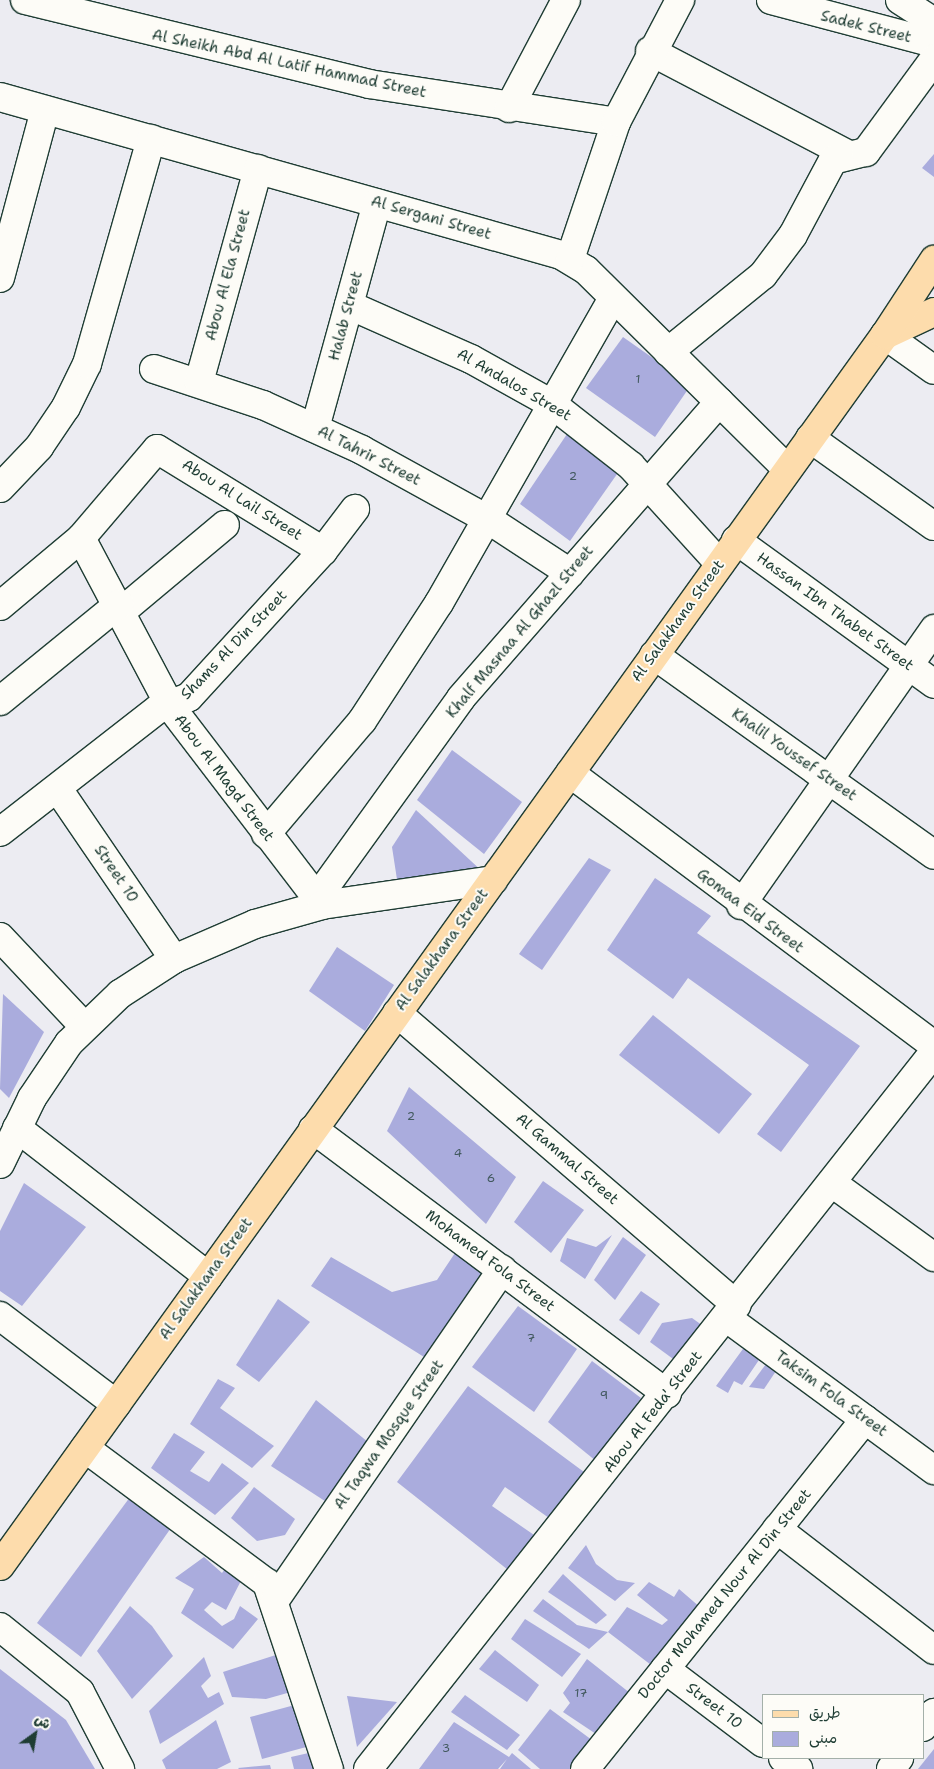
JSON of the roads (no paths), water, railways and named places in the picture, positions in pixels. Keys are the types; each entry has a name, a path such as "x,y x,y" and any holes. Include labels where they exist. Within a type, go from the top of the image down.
{"main road":[{"name":"Al Salakhana Street","path":"0,1566 885,335 934,260"},
{"path":"885,335 934,312"}],"street":[{"name":"Al Sheikh Abd Al Latif Hammad Street","path":"25,0 369,84 508,108 616,122"},
{"path":"508,108 566,0"},
{"path":"570,259 616,122 650,51 680,0"},
{"name":"Sadek Street","path":"771,0 934,43"},
{"path":"900,0 934,22"},
{"path":"650,51 847,154 859,157 866,152 934,59"},
{"name":"Al Sergani Street","path":"0,97 570,259 613,298 787,469"},
{"path":"0,278 45,110"},
{"path":"0,488 39,447 66,408 87,364 151,139"},
{"path":"668,352 762,275 793,235 833,160 847,154"},
{"name":"Abou Al Ela Street","path":"199,382 258,169"},
{"name":"Halab Street","path":"314,428 377,203"},
{"path":"266,834 362,721 489,520 552,404 613,298"},
{"name":"Al Andalos Street","path":"349,305 462,355 552,404 606,444 648,483 720,564"},
{"path":"885,335 934,370"},
{"name":"Al Tahrir Street","path":"154,369 199,382 314,428 489,520 570,573"},
{"name":"Khalf Masnaa Al Ghazl Street","path":"319,901 461,698 719,402"},
{"path":"810,438 934,526"},
{"name":"Abou Al Lail Street","path":"82,538 160,449 323,551"},
{"name":"Shams Al Din Street","path":"0,832 58,789 158,709 170,706 188,697 323,551 355,509"},
{"path":"0,701 225,525"},
{"path":"0,606 82,538"},
{"name":"Abou Al Magd Street","path":"82,538 120,607 170,706 319,901"},
{"name":"Hassan Ibn Thabet Street","path":"736,540 934,684"},
{"path":"741,905 934,629"},
{"name":"Khalil Youssef Street","path":"654,655 934,855"},
{"name":"Gomaa Eid Street","path":"570,772 741,905 934,1046"},
{"name":"Street 10","path":"58,789 174,959"},
{"path":"208,1276 6,1147 49,1070 84,1026 120,994 174,959 255,924 319,901 493,880"},
{"path":"0,936 84,1026"},
{"name":"Al Gammal Street","path":"397,1013 732,1311"},
{"name":"Abou Al Feda' Street","path":"368,1769 667,1394 934,1052"},
{"name":"Mohamed Fola Street","path":"313,1130 667,1394"},
{"path":"832,1183 934,1257"},
{"name":"Al Taqwa Mosque Street","path":"275,1600 502,1270"},
{"name":"Taksim Fola Street","path":"732,1311 865,1419 934,1470"},
{"path":"2,1321 116,1404"},
{"name":"Doctor Mohamed Nour Al Din Street","path":"585,1769 865,1419"},
{"path":"84,1448 261,1576 275,1600 329,1769"},
{"path":"777,1529 934,1650"},
{"path":"0,1627 80,1692 120,1769"},
{"name":"Street 10","path":"665,1669 762,1742"},
{"path":"924,1726 934,1713"},
{"path":"784,1759 798,1769"}]}
